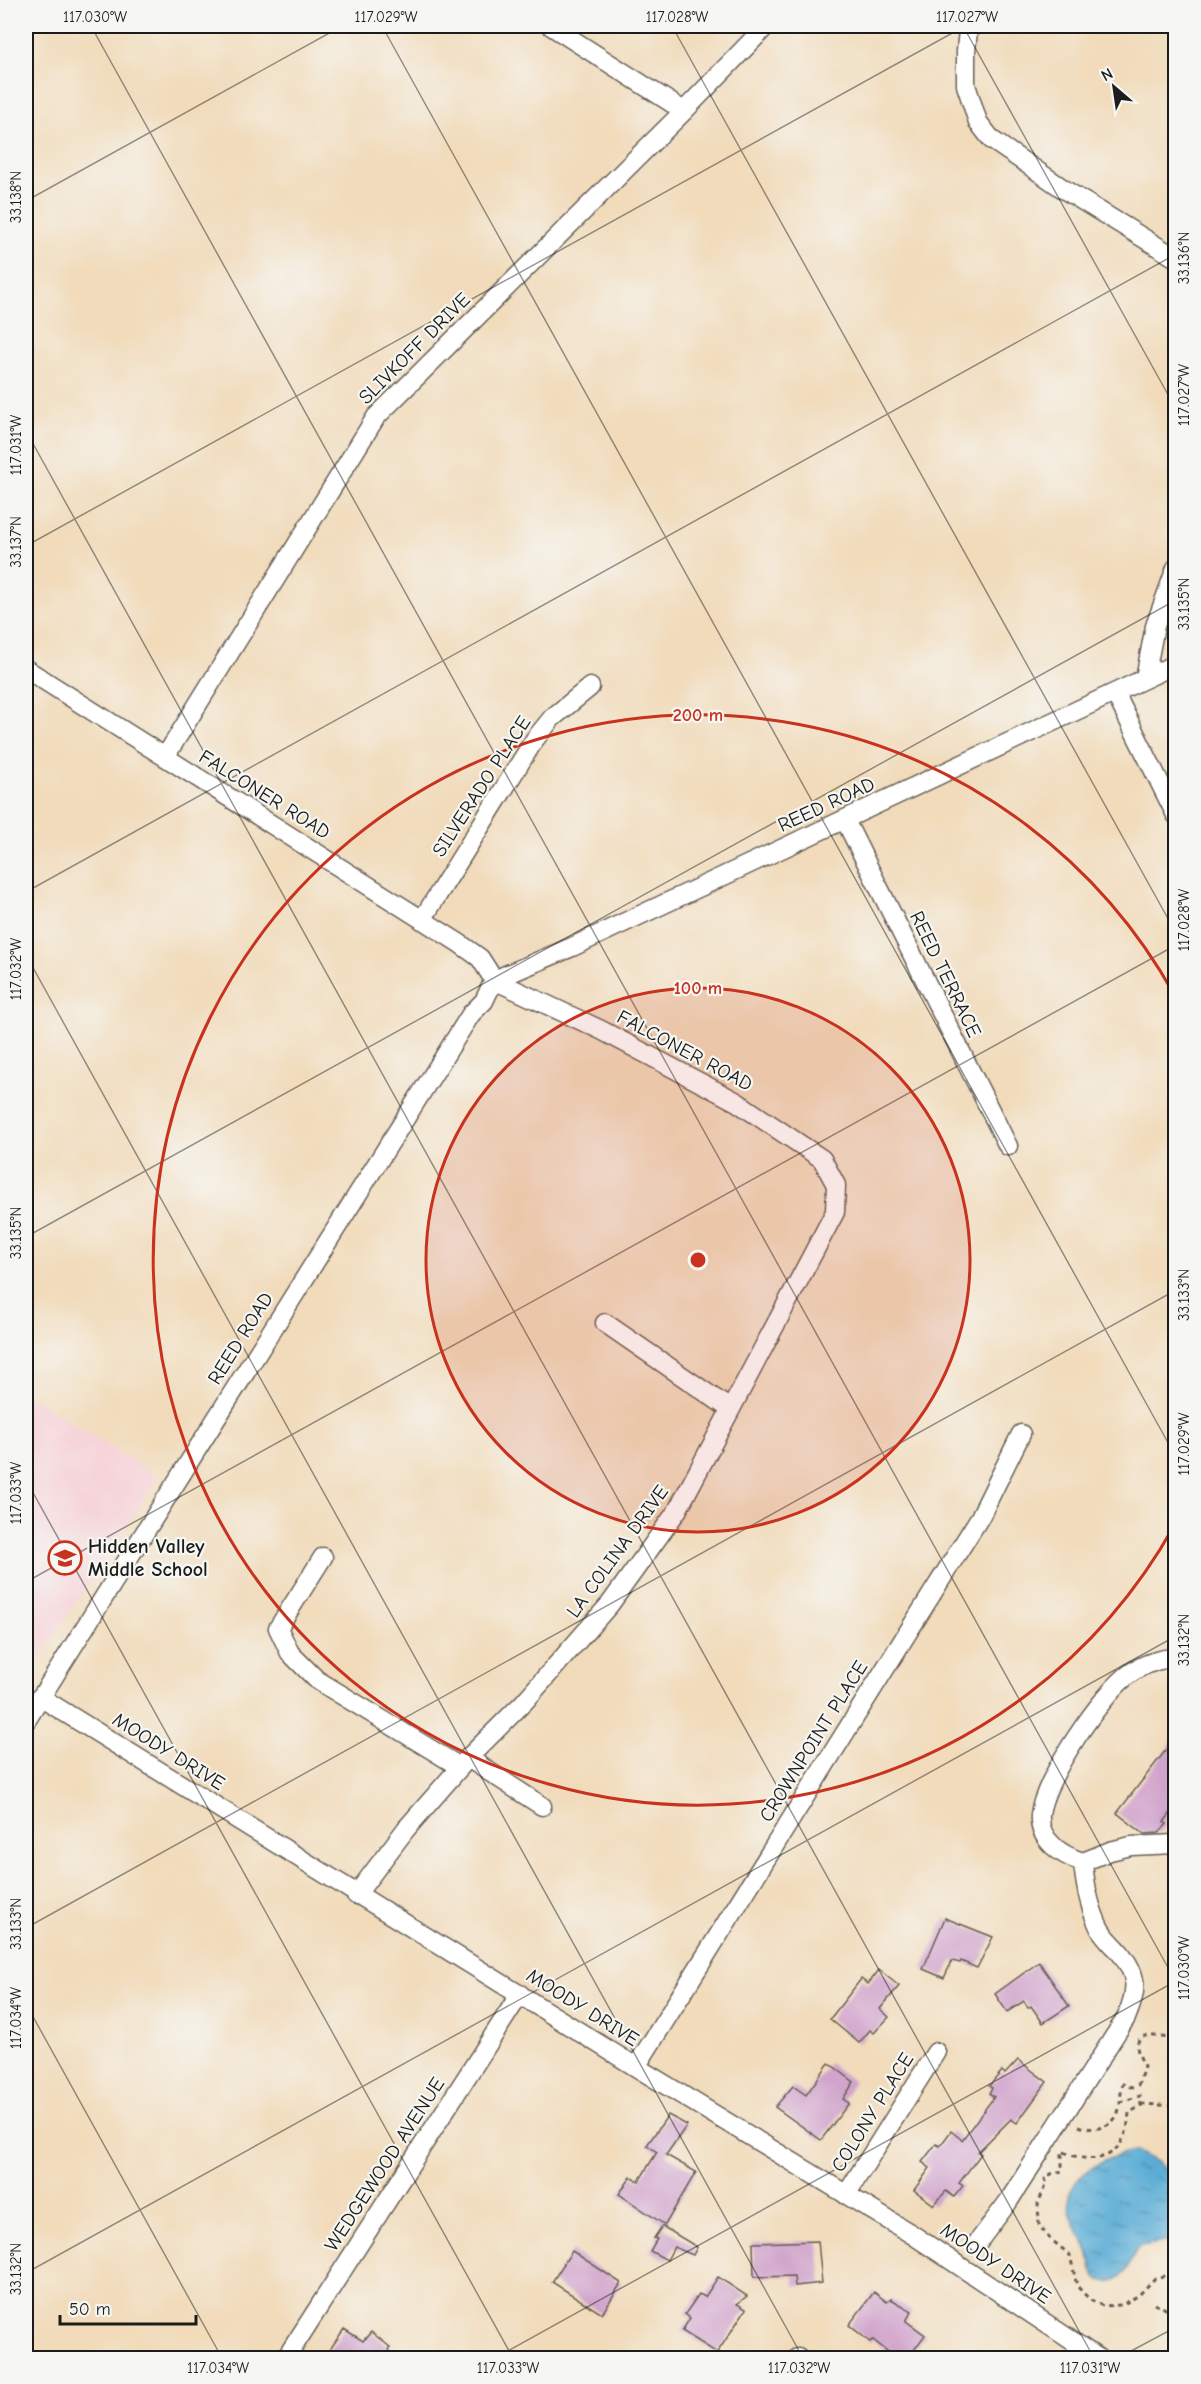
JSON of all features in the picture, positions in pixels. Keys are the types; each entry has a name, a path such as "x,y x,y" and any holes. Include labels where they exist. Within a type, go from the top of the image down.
{"street":[{"path":"551,26 684,111"},
{"name":"SLIVKOFF DRIVE","path":"165,757 376,417 684,111 766,26"},
{"path":"972,26 969,30 966,51 966,85 978,122 992,140 1065,190 1176,258"},
{"path":"1145,678 1155,626 1176,568"},
{"name":"REED ROAD","path":"26,1721 465,1024 484,1001 494,980 572,947 1176,664"},
{"name":"FALCONER ROAD","path":"26,669 480,958 494,980 601,1030 737,1101 822,1159 836,1185"},
{"name":"SILVERADO PLACE","path":"422,920 535,739 552,718 590,687"},
{"path":"1115,693 1176,815"},
{"name":"REED TERRACE","path":"845,820 1008,1146"},
{"name":"LA COLINA DRIVE","path":"356,1895 406,1829 464,1762 524,1702 610,1604 677,1511 835,1212 836,1185"},
{"path":"605,1323 730,1409"},
{"name":"CROWNPOINT PLACE","path":"636,2067 980,1517 1021,1434"},
{"path":"322,1557 278,1628 290,1653 317,1680 542,1806"},
{"path":"1176,1658 1158,1660 1144,1666 1131,1673 1115,1688 1072,1746 1048,1786 1040,1816 1045,1835 1054,1847 1070,1858 1083,1862 1110,1851 1131,1846 1176,1844"},
{"name":"MOODY DRIVE","path":"40,1697 356,1895 913,2235 1098,2358"},
{"path":"978,2242 1008,2202 1126,2018 1135,1998 1134,1980 1124,1958 1101,1931 1093,1914 1086,1892 1083,1862"},
{"name":"WEDGEWOOD AVENUE","path":"286,2358 520,1994"},
{"name":"COLONY PLACE","path":"846,2195 936,2052"}],"path":[{"path":"1077,2126 1092,2130 1104,2127 1118,2114 1123,2084 1131,2087 1138,2085 1144,2072 1136,2046 1140,2038 1149,2035 1176,2037"},
{"path":"1141,2104 1175,2108 1176,2088"},
{"path":"1120,2102 1140,2096 1141,2106 1129,2113 1124,2138 1105,2156 1096,2159 1079,2159 1062,2151 1062,2171 1045,2178 1047,2184 1038,2203 1038,2218 1043,2231 1070,2255 1077,2286 1096,2304 1122,2305 1139,2295 1155,2278 1176,2273"},
{"path":"1154,2304 1166,2309 1176,2306"}],"shaded area":[{"name":"Hidden Valley Middle School","path":"26,1394 158,1477 26,1679"}],"water":[{"path":"1136,2151 1158,2163 1175,2180 1175,2238 1166,2242 1140,2246 1123,2275 1113,2281 1104,2281 1094,2274 1088,2251 1073,2219 1069,2206 1071,2190 1085,2173 1105,2160"}],"building":[{"path":"1176,1737 1176,1806 1164,1822 1167,1824 1159,1833 1144,1834 1117,1813"},
{"path":"945,1918 993,1937 977,1968 961,1961 960,1963 952,1961 944,1978 923,1969"},
{"path":"1039,1962 1069,2006 1043,2023 1031,2006 1028,2008 1024,2001 1007,2012 995,1994"},
{"path":"879,1970 899,1986 880,2009 889,2017 874,2033 870,2030 859,2043 830,2019 861,1979 868,1984"},
{"path":"1018,2060 1047,2082 1017,2123 1011,2119 978,2152 981,2154 959,2183 963,2186 954,2197 946,2191 934,2205 914,2190 930,2168 922,2162 936,2144 940,2146 951,2131 962,2140 994,2097 989,2093 992,2088 989,2086 1002,2071 1005,2074"},
{"path":"829,2063 854,2082 843,2099 849,2103 821,2140 775,2107 793,2086 806,2095"},
{"path":"668,2115 687,2125 666,2155 696,2172 665,2225 619,2194 631,2177 639,2181 657,2152 647,2145"},
{"path":"662,2226 697,2247 693,2255 674,2247 667,2260 650,2251 657,2239 654,2238"},
{"path":"818,2241 822,2283 795,2286 794,2276 754,2277 753,2243"},
{"path":"572,2251 621,2283 602,2314 552,2282"},
{"path":"718,2277 747,2296 737,2304 746,2309 717,2353 682,2331 690,2318 685,2314 699,2294 705,2297"},
{"path":"874,2292 887,2302 891,2299 912,2311 906,2321 925,2335 908,2358 896,2358 873,2340 870,2342 849,2325"},
{"path":"344,2329 363,2341 371,2332 390,2347 388,2358 324,2358"}],"place":[{"name":"Hidden Valley Middle School","path":"65,1558"}]}
